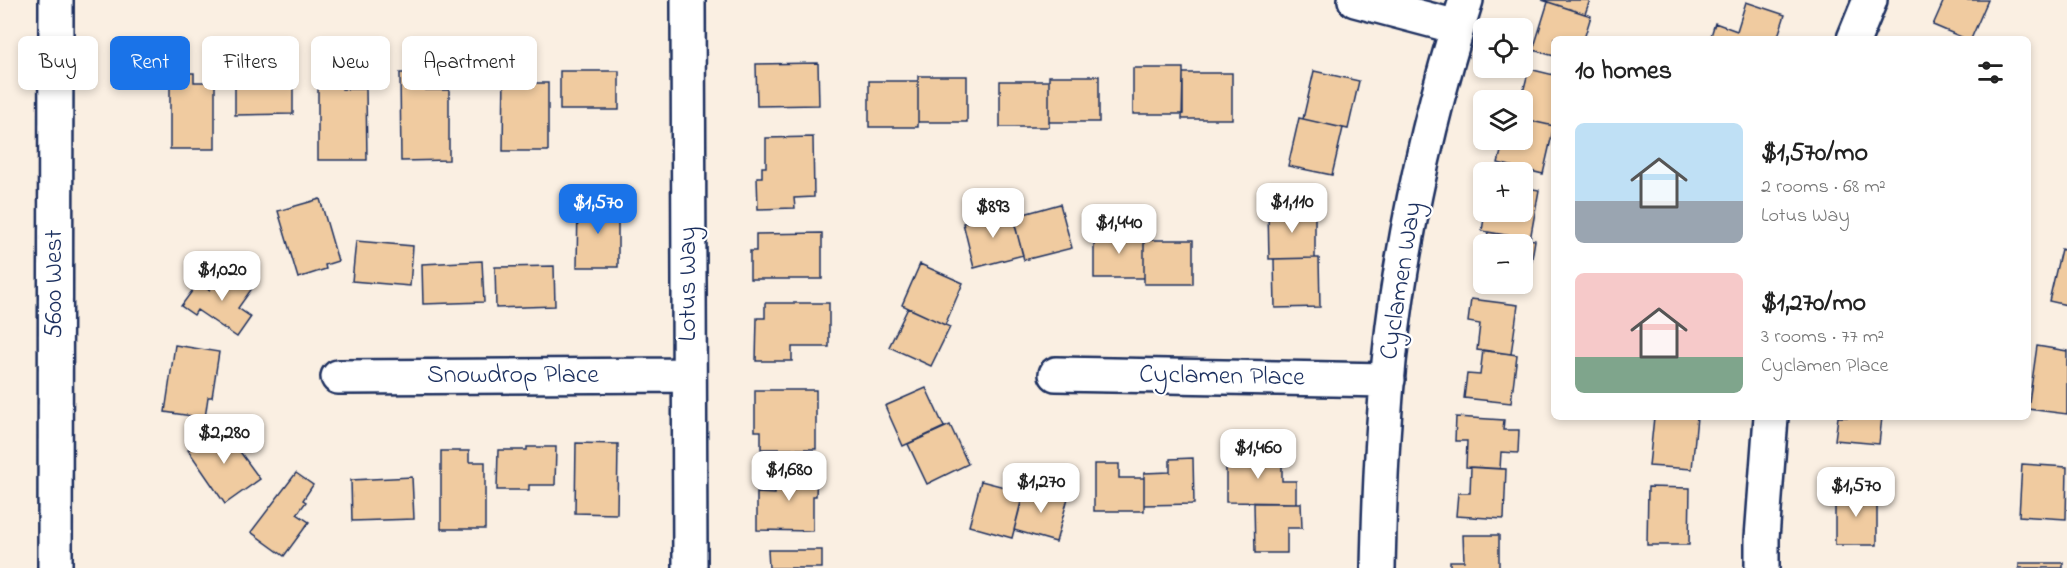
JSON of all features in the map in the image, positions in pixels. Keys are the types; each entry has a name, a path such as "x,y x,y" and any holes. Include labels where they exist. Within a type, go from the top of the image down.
{"street":[{"name":"5600 West","path":"55,568 56,0"},
{"name":"Lotus Way","path":"688,0 690,568"},
{"path":"1355,0 1461,14"},
{"path":"1855,36 1870,0"},
{"name":"Cyclamen Way","path":"1378,568 1383,448 1397,297 1426,142 1461,14"},
{"name":"Cyclamen Place","path":"1056,374 1388,380"},
{"name":"Snowdrop Place","path":"338,377 689,375"},
{"path":"1762,568 1771,420"}],"building":[{"path":"1542,0 1590,0 1585,14"},
{"path":"1944,0 1988,0 1972,36 1959,36 1933,25"},
{"path":"1548,2 1591,16 1585,36 1551,36 1551,55 1533,50"},
{"path":"1746,2 1785,15 1778,36 1711,36 1715,23 1737,31"},
{"path":"818,63 819,105 757,106 756,64"},
{"path":"1133,68 1183,68 1183,114 1133,114"},
{"path":"1533,70 1551,74 1551,125 1533,121 1533,90 1524,90 1527,78 1533,78"},
{"path":"560,71 619,71 619,110 560,110"},
{"path":"1314,71 1359,81 1348,129 1303,119"},
{"path":"190,73 194,73 194,82 202,82 202,90 215,90 215,149 170,149 170,90 190,90"},
{"path":"400,73 402,73 402,90 449,90 449,160 401,161"},
{"path":"1183,73 1232,73 1232,119 1182,119"},
{"path":"918,76 967,76 967,122 918,122"},
{"path":"1049,76 1099,76 1099,122 1049,122"},
{"path":"869,81 918,81 918,127 869,127"},
{"path":"1000,81 1049,81 1049,127 1000,127"},
{"path":"537,83 548,83 548,151 503,151 504,90 537,90"},
{"path":"235,90 293,90 293,114 235,115"},
{"path":"318,90 366,90 367,160 318,160"},
{"path":"1299,118 1343,128 1332,175 1288,166"},
{"path":"1533,121 1551,125 1551,139 1543,174 1533,172 1533,162 1498,162 1501,150 1533,150"},
{"path":"813,137 814,197 794,198 795,208 758,209 757,177 762,177 762,167 766,167 766,138"},
{"path":"1533,189 1539,190 1531,234 1498,234 1482,231 1483,222 1533,222"},
{"path":"320,199 338,261 325,265 326,269 298,278 278,211"},
{"path":"578,203 618,203 618,267 577,267"},
{"path":"1060,204 1072,248 1024,260 1013,217"},
{"path":"1315,209 1315,258 1269,259 1268,210"},
{"path":"1011,211 1023,255 974,268 963,223"},
{"path":"1094,232 1144,232 1144,278 1094,278"},
{"path":"822,233 822,279 750,279 750,251 756,251 756,234"},
{"path":"1144,240 1193,240 1193,284 1144,284"},
{"path":"356,241 413,246 410,286 352,281"},
{"path":"2061,249 2067,251 2067,305 2049,301"},
{"path":"1319,258 1320,307 1275,308 1274,259"},
{"path":"482,261 484,302 423,304 422,264"},
{"path":"920,264 963,283 945,325 902,305"},
{"path":"554,266 555,306 496,308 495,267"},
{"path":"224,267 253,287 238,308 251,317 237,337 197,310 194,315 181,306 198,283 209,290"},
{"path":"1471,299 1518,305 1511,354 1477,350 1480,324 1468,322"},
{"path":"765,303 829,303 829,347 792,347 792,361 756,361 757,318 765,318"},
{"path":"908,308 950,327 931,366 889,347"},
{"path":"175,345 219,352 212,397 208,397 205,418 165,412"},
{"path":"2037,346 2067,351 2067,414 2031,409 2031,388"},
{"path":"1483,350 1517,355 1511,403 1464,398 1467,374 1480,375"},
{"path":"926,388 944,427 903,446 885,406"},
{"path":"755,390 816,390 816,449 761,449 761,431 755,431"},
{"path":"1456,417 1504,420 1503,430 1519,430 1518,453 1501,452 1500,469 1466,467 1467,441 1455,441"},
{"path":"1654,420 1697,420 1692,469 1649,466"},
{"path":"1838,420 1882,420 1879,444 1835,440"},
{"path":"950,425 968,464 927,484 908,444"},
{"path":"222,427 260,479 225,504 188,450"},
{"path":"576,443 618,444 617,514 575,513"},
{"path":"527,447 556,447 555,485 529,485 529,490 497,490 498,450 527,450"},
{"path":"441,451 469,451 469,462 485,462 485,529 441,529"},
{"path":"1226,454 1282,454 1282,481 1296,481 1296,503 1226,502"},
{"path":"1193,458 1194,504 1144,505 1144,473 1170,472 1170,459"},
{"path":"1094,464 1119,464 1119,478 1144,478 1144,511 1094,511"},
{"path":"2022,464 2067,467 2066,519 2019,516"},
{"path":"1471,467 1506,469 1504,519 1456,516 1458,493 1470,493"},
{"path":"775,469 817,469 816,496 813,496 813,531 757,530 757,493 775,494"},
{"path":"296,473 313,485 303,500 306,502 297,514 309,522 284,556 251,532"},
{"path":"412,477 414,519 352,521 351,480"},
{"path":"981,481 1024,492 1012,538 969,526"},
{"path":"1025,486 1068,498 1056,542 1014,530"},
{"path":"1648,487 1690,488 1689,545 1647,545"},
{"path":"1877,491 1877,545 1835,545 1835,492"},
{"path":"1254,503 1301,503 1302,528 1287,528 1287,553 1255,553"},
{"path":"1463,535 1499,535 1499,568 1450,568 1450,561 1464,561"},
{"path":"768,550 822,550 822,568 769,568"},
{"path":"2019,563 2063,563 2063,568 2019,568"}]}
